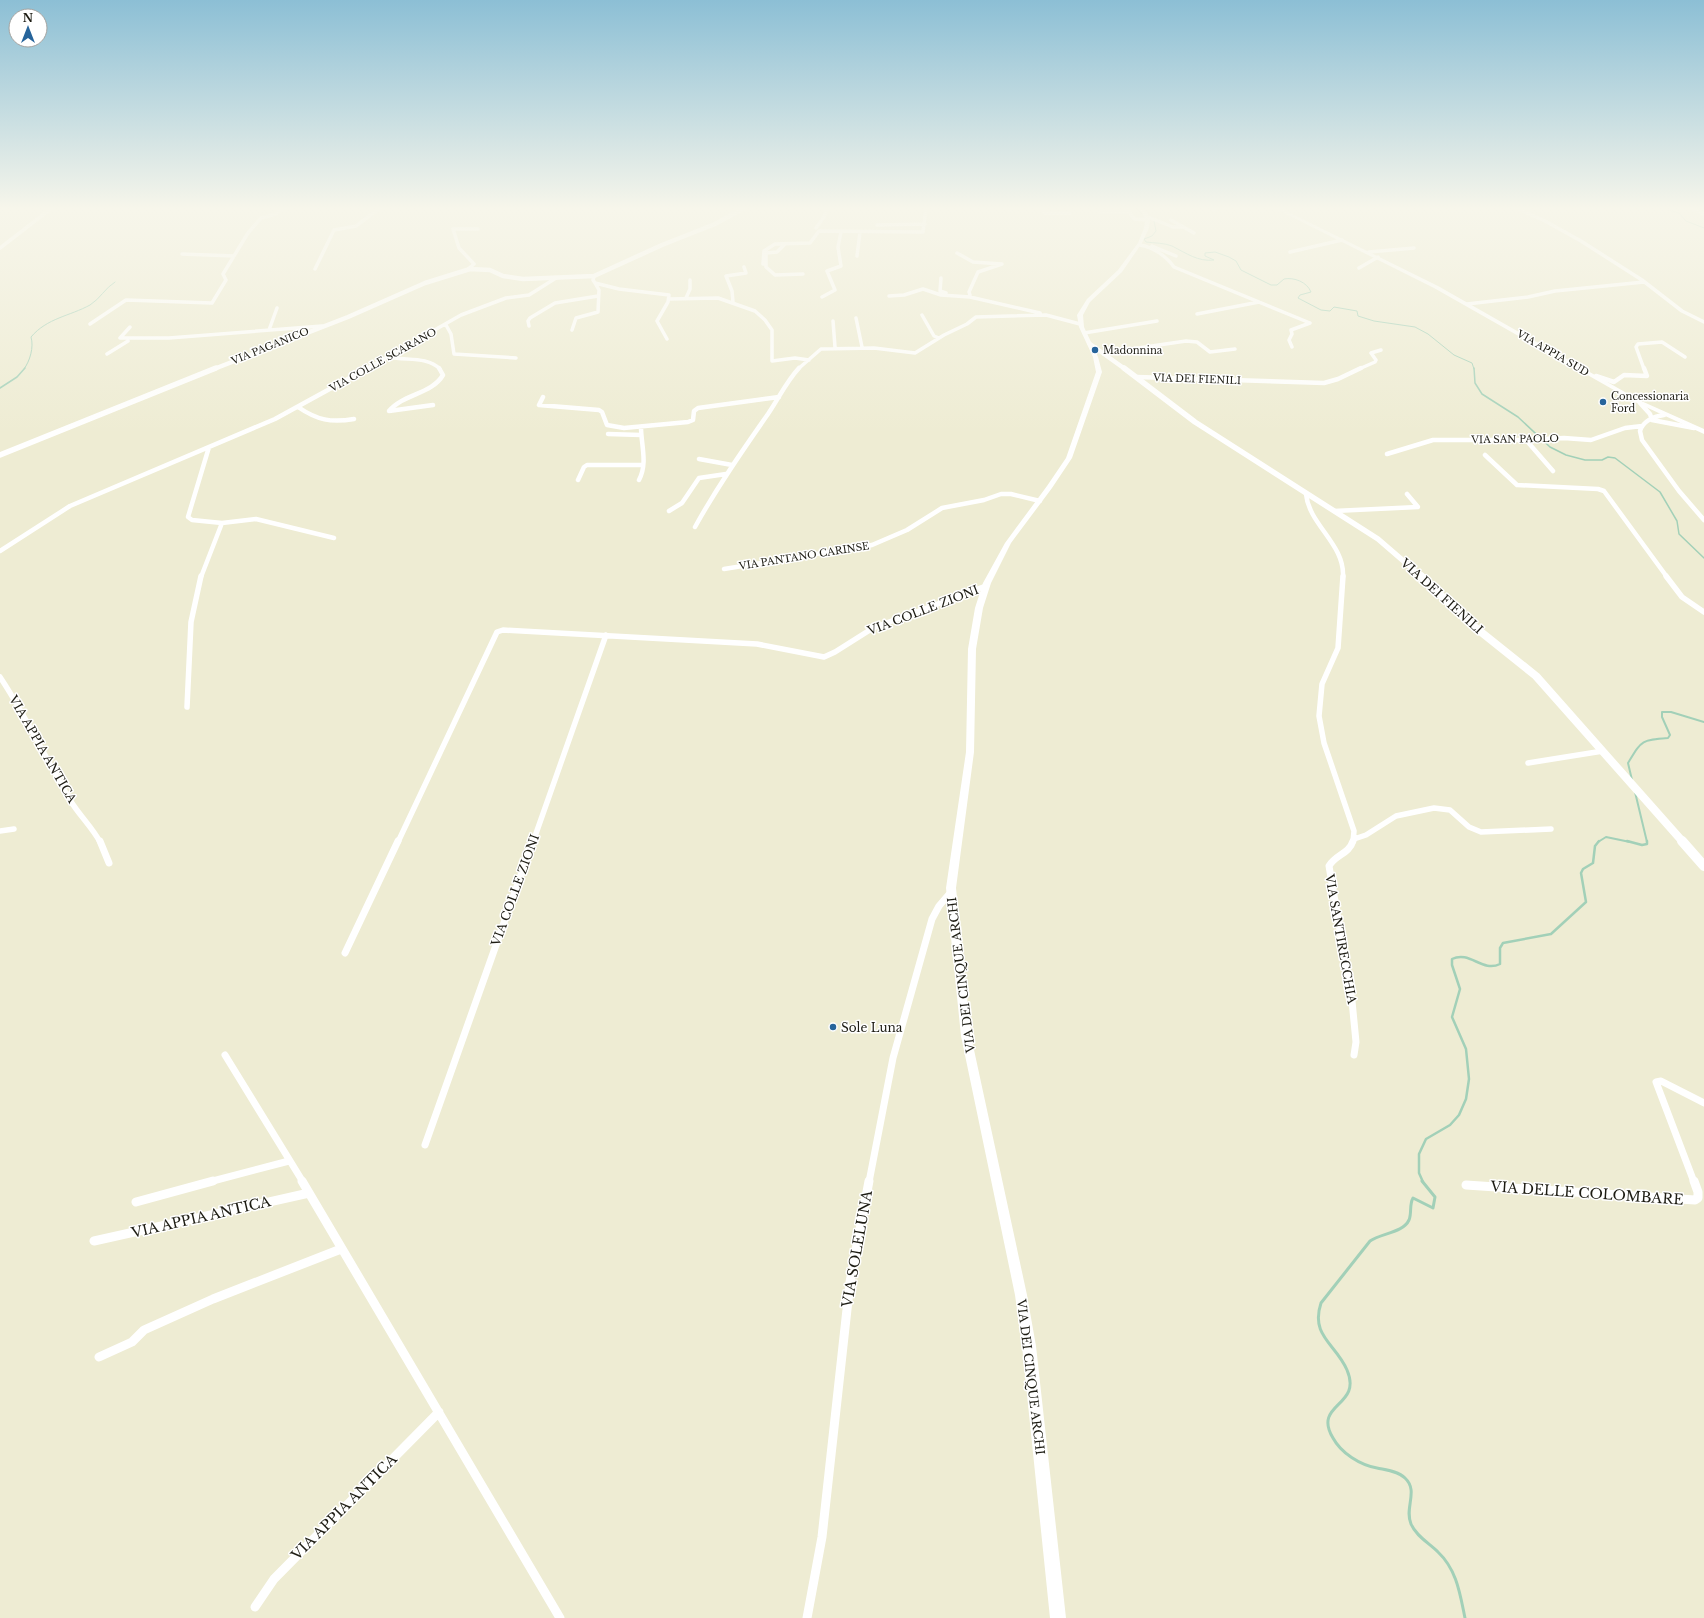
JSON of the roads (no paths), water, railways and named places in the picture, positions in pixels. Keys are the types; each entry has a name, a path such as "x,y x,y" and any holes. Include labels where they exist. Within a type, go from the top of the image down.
{"main road":[{"path":"1082,328 1080,314 1084,306 1107,283"},
{"name":"VIA APPIA SUD","path":"1426,283 1467,304 1640,403 1704,432"},
{"name":"VIA DEI CINQUE ARCHI","path":"1058,1618 1029,1346 1021,1295 965,1029 951,892 971,746 973,639 977,615 986,586 1008,543 1040,501 1069,458 1098,375 1098,358 1082,328"}],"street":[{"path":"90,324 120,302 126,300 174,303 212,303 224,283"},
{"name":"VIA PAGANICO","path":"0,456 351,315 427,283"},
{"name":"VIA COLLE SCARANO","path":"0,551 67,507 209,447 298,407 446,325 462,314 505,299 530,294 549,283"},
{"path":"572,330 576,318 598,312 598,289 595,283"},
{"path":"595,283 621,289 669,295 669,299 657,321 667,339"},
{"path":"686,298 690,289 690,283"},
{"path":"729,283 732,291 733,302"},
{"path":"822,297 835,290 832,283"},
{"path":"941,283 941,292 970,295 986,302"},
{"path":"970,295 969,292 973,283"},
{"path":"1212,283 1310,323 1291,331 1292,334 1289,341 1292,347"},
{"path":"1467,304 1530,297 1554,291 1639,283"},
{"path":"1645,283 1680,310 1704,322"},
{"path":"889,296 904,295 922,289 940,294 969,297 986,302 1021,308 1082,328 1157,321"},
{"path":"529,326 528,321 530,318 553,304 598,296"},
{"path":"669,299 716,298 733,302 755,311 769,324 773,336 772,361 777,362 795,358 809,360"},
{"path":"1197,314 1259,302"},
{"path":"269,330 277,308"},
{"path":"922,315 933,334 939,338"},
{"path":"696,527 726,474 779,396 786,383 822,348 835,347 896,350 914,354 974,318 1046,315"},
{"path":"856,318 862,348"},
{"path":"833,321 835,347"},
{"path":"446,325 451,335 452,352 454,354 516,358"},
{"path":"130,327 120,338 135,339 322,326"},
{"path":"107,354 122,343 135,339"},
{"path":"1104,353 1186,340 1196,342 1210,352 1235,349"},
{"path":"1583,371 1613,382 1624,376 1647,376 1647,372 1636,346 1658,341 1664,342 1685,357"},
{"name":"VIA DEI FIENILI","path":"1090,344 1137,377 1195,422 1387,546 1416,571 1466,620 1534,674 1704,866"},
{"name":"VIA DEI FIENILI","path":"1137,377 1324,383 1340,378 1375,362 1376,360 1371,353 1381,350"},
{"path":"389,357 398,360 427,361 437,367 443,375 435,384 403,399 389,412 433,404"},
{"path":"543,398 539,405 602,411 606,423 609,426 620,428 690,422 694,418 694,410 699,408 779,396"},
{"path":"1640,403 1650,414 1652,420"},
{"path":"298,407 312,416 328,423 354,419"},
{"path":"1664,415 1663,418 1652,420 1642,426 1640,432 1646,447 1704,520"},
{"path":"1652,420 1669,422 1694,428"},
{"path":"639,480 643,465 640,435 641,426"},
{"name":"VIA SAN PAOLO","path":"1387,454 1431,440 1538,440 1568,438 1591,440 1627,428 1642,426"},
{"path":"608,434 640,435"},
{"path":"1526,440 1553,471"},
{"path":"209,447 188,517 192,520 222,523 256,519 334,538"},
{"path":"1484,455 1517,485 1604,491 1682,597 1704,612"},
{"path":"699,459 732,465"},
{"path":"578,480 584,467 587,465 643,465"},
{"path":"669,511 682,503 698,478 726,474"},
{"name":"VIA PANTANO CARINSE","path":"724,569 872,545 908,530 942,508 984,500 1001,494 1013,494 1040,501"},
{"path":"1306,494 1307,503 1313,515 1339,554 1343,570 1338,648 1322,687 1319,714 1324,743 1352,826 1354,839 1366,835 1397,815 1434,808 1450,810 1469,827 1481,832 1551,829"},
{"path":"1334,511 1418,507 1407,494"},
{"path":"187,707 190,636 194,603 201,577 222,523"},
{"name":"VIA COLLE ZIONI","path":"344,953 496,633 503,630 757,644 808,655 826,656 873,628 986,586"},
{"name":"VIA COLLE ZIONI","path":"424,1145 606,635"},
{"name":"VIA APPIA ANTICA","path":"0,677 18,703 72,801 93,829 103,847 109,864"},
{"path":"1528,763 1603,751"},
{"path":"0,831 14,830"},
{"name":"VIA SANTIRECCHIA","path":"1354,839 1349,850 1331,862 1329,866 1356,1034 1354,1055"},
{"name":"VIA SOLELUNA","path":"807,1618 822,1537 848,1297 890,1073 932,919 939,906 951,892"},
{"path":"224,1055 309,1193 560,1618"},
{"name":"VIA DELLE COLOMBARE","path":"1466,1185 1695,1200 1698,1198 1698,1192 1656,1082 1661,1081 1704,1103"},
{"path":"136,1202 289,1161"},
{"name":"VIA APPIA ANTICA","path":"94,1241 309,1193"},
{"path":"98,1357 130,1343 144,1330 212,1299 341,1249"},
{"name":"VIA APPIA ANTICA","path":"255,1607 274,1578 439,1412"}],"waterway":[{"path":"24,369 31,354 31,337 37,331 51,321 90,305 114,283"},
{"path":"1266,283 1271,285 1277,285 1280,283"},
{"path":"1302,283 1309,288 1311,292 1300,295 1298,298 1321,310 1330,311 1334,307 1357,311 1358,316 1374,321 1415,327 1428,334 1454,355 1472,363 1474,369"},
{"path":"0,388 17,377 25,368"},
{"path":"1474,368 1475,383 1482,394 1518,417 1550,447 1566,455 1585,460 1602,460 1608,457 1615,458 1660,492 1677,521 1679,534 1704,558"},
{"path":"1632,780 1628,763 1636,750 1647,741 1668,738 1670,735 1662,717 1662,712 1671,712 1704,722"},
{"path":"1635,792 1647,842"},
{"path":"1598,842 1606,837 1630,842"},
{"path":"1627,841 1642,845 1647,844 1647,842"},
{"path":"1423,1182 1419,1173 1419,1154 1426,1139 1450,1125 1459,1115 1466,1099 1469,1079 1466,1049 1452,1017 1460,989 1452,965 1452,959 1465,957 1487,966 1494,966 1500,964 1500,948 1503,943 1551,934 1586,902 1581,873 1583,869 1593,863 1595,846 1598,842"},
{"path":"1422,1181 1435,1197 1433,1208 1413,1198 1410,1217 1406,1224 1402,1228 1370,1241 1321,1303 1319,1314 1321,1332 1342,1361 1347,1370 1350,1382 1349,1391 1344,1399 1332,1411 1329,1418 1328,1427 1336,1443 1352,1458 1364,1464 1399,1474 1409,1483 1411,1488 1409,1512 1411,1524 1416,1532 1438,1552 1450,1567 1457,1583 1465,1618"}],"place":[{"name":"Madonnina","path":"1095,350"},
{"name":"Concessionaria Ford","path":"1603,402"},
{"name":"Sole Luna","path":"833,1027"}]}
